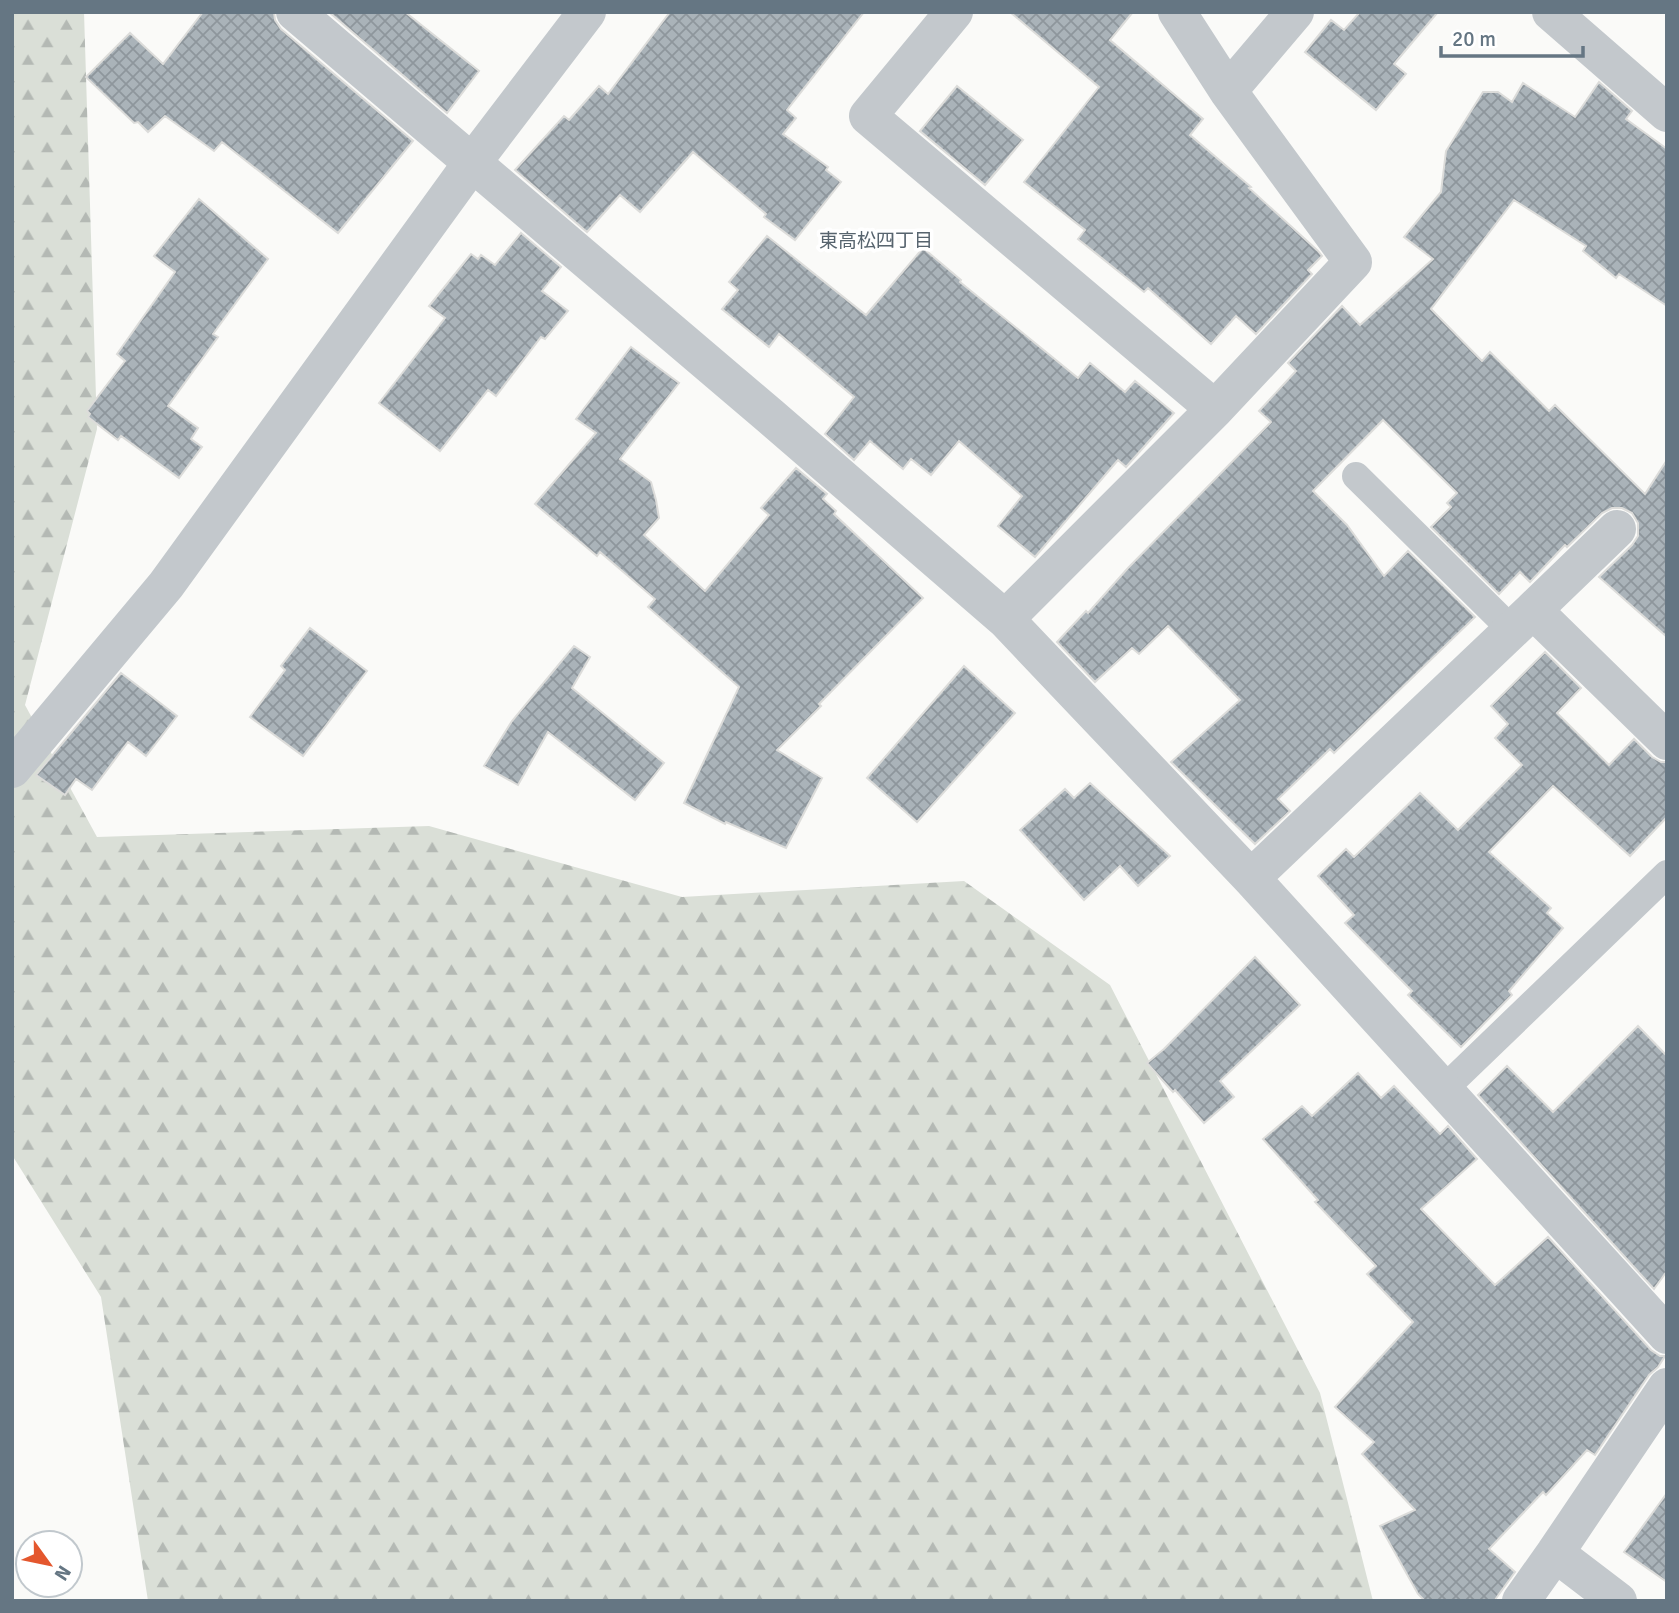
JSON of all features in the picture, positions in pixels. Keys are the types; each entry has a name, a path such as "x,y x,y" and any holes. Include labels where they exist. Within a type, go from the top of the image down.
{"street":[{"path":"295,12 1005,619 1251,878 1667,1335"},
{"path":"12,769 166,585 472,163 587,12"},
{"path":"954,12 867,116 1215,408"},
{"path":"1005,619 1215,408 1353,262 1227,91 1177,12"},
{"path":"1227,91 1295,12"},
{"path":"1552,12 1667,113"},
{"path":"1251,878 1618,529"},
{"path":"1523,620 1667,741"},
{"path":"1521,1601 1667,1387"},
{"path":"1555,1553 1618,1601"}],"lane":[{"path":"1356,476 1523,620"},
{"path":"1444,1090 1667,874"}],"green space":[{"path":"12,12 84,12 97,429 25,705 97,837 429,826 682,897 964,881 1110,985 1320,1393 1373,1601 148,1601 101,1297 12,1155"}],"building":[{"path":"203,12 274,12 275,20 281,29 413,141 338,233 222,142 214,151 165,116 148,132 138,122 134,123 86,77 130,33 163,64"},
{"path":"329,12 405,12 479,71 447,113"},
{"path":"670,12 864,12 787,110 796,118 783,134 828,167 826,170 841,182 795,240 764,217 766,214 693,152 640,212 620,195 587,232 515,170 564,116 569,120 599,86 608,94"},
{"path":"1010,12 1133,12 1110,40 1203,119 1190,135 1251,187 1249,188 1322,256 1308,270 1312,274 1256,334 1236,316 1211,344 1148,288 1144,292 1078,239 1085,230 1024,182 1099,87"},
{"path":"1360,12 1438,12 1394,64 1406,74 1376,110 1305,52 1331,20 1344,30"},
{"path":"1599,82 1632,111 1626,119 1667,149 1667,306 1619,274 1616,278 1583,251 1586,246 1514,200 1431,309 1482,361 1490,352 1549,411 1555,405 1645,494 1667,460 1667,637 1599,577 1638,536 1638,523 1632,513 1622,508 1612,508 1602,513 1567,547 1565,545 1530,582 1520,572 1499,594 1431,527 1451,507 1447,503 1457,493 1383,420 1313,491 1347,525 1384,576 1408,551 1475,617 1334,753 1330,749 1278,799 1290,811 1255,844 1171,762 1240,700 1168,626 1139,654 1132,648 1095,682 1057,642 1271,422 1259,411 1296,371 1288,363 1342,306 1360,325 1433,259 1404,237 1441,192 1446,151 1483,92 1498,92 1512,102 1523,83 1575,117"},
{"path":"957,86 1023,140 985,185 920,131"},
{"path":"199,199 268,259 213,334 218,337 168,406 198,428 191,439 202,447 179,478 121,436 118,440 88,417 90,414 87,411 125,361 117,354 175,272 154,256"},
{"path":"521,233 561,267 542,291 568,311 545,339 541,337 496,396 488,390 440,451 379,403 445,318 429,306 471,254 478,259 481,255 495,265"},
{"path":"767,236 866,315 923,248 961,280 960,282 1078,378 1090,363 1125,392 1135,381 1174,413 1126,467 1118,460 1035,557 998,526 1022,496 959,441 931,475 911,459 903,469 870,441 854,460 825,434 854,397 779,334 769,347 722,309 738,290 729,282"},
{"path":"631,347 679,383 620,459 651,482 659,518 644,535 705,591 769,515 761,508 796,468 827,494 823,499 836,511 834,514 923,598 777,750 822,778 786,848 726,822 725,824 684,803 739,687 648,607 655,599 600,552 597,556 535,504 596,433 576,419"},
{"path":"310,628 367,671 303,756 250,717 285,670 281,666"},
{"path":"574,646 590,657 572,688 664,763 635,800 548,732 518,785 484,766 512,721"},
{"path":"1545,652 1581,688 1557,713 1609,765 1634,739 1652,757 1667,762 1667,817 1630,856 1553,786 1489,852 1551,908 1547,913 1563,928 1509,991 1512,995 1461,1047 1408,995 1412,991 1345,923 1354,915 1318,876 1346,849 1354,857 1420,793 1458,830 1522,765 1495,738 1508,724 1491,706"},
{"path":"964,666 1015,713 917,822 867,778"},
{"path":"121,673 177,716 146,756 128,742 92,790 76,779 65,795 36,775"},
{"path":"1090,783 1170,856 1138,886 1120,866 1084,900 1020,830 1065,789 1074,798"},
{"path":"1255,957 1300,1005 1220,1081 1234,1097 1204,1123 1147,1063"},
{"path":"1638,1026 1667,1056 1667,1271 1654,1289 1478,1095 1507,1066 1553,1112"},
{"path":"1358,1073 1381,1098 1394,1086 1440,1134 1448,1126 1477,1159 1421,1209 1495,1285 1548,1237 1651,1350 1665,1356 1595,1455 1587,1450 1546,1495 1543,1492 1489,1549 1515,1572 1494,1601 1425,1601 1418,1594 1380,1526 1415,1510 1362,1454 1374,1442 1335,1407 1413,1322 1367,1274 1376,1266 1315,1202 1318,1200 1263,1139 1302,1106 1312,1116"},
{"path":"1667,1493 1667,1582 1624,1552"}],"district":[{"name":"東高松四丁目","path":"876,241"}]}
